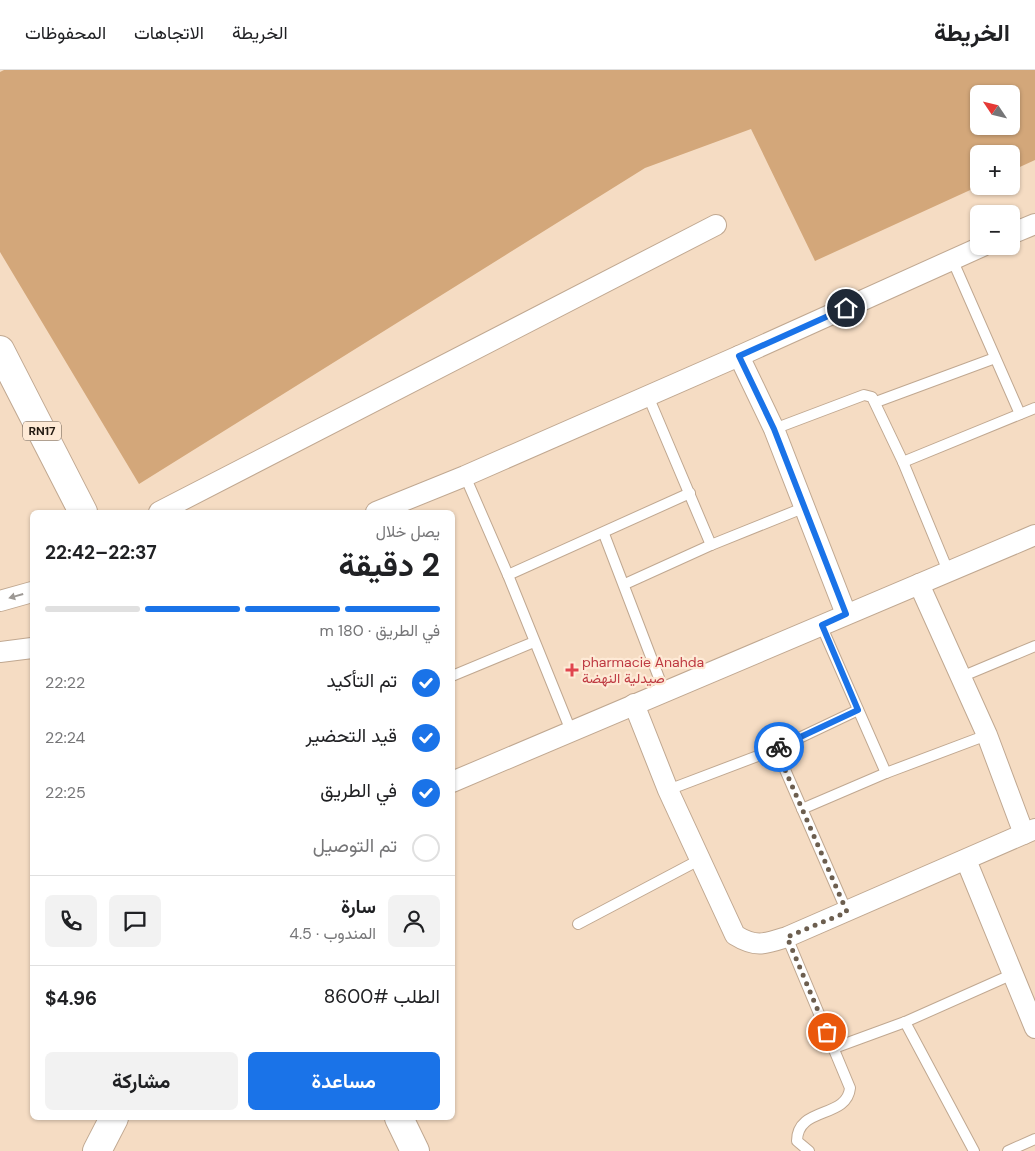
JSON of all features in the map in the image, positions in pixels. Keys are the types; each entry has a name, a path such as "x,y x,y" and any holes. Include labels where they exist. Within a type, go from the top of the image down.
{"main road":[{"name":"RN17","path":"0,350 82,510"},
{"path":"97,1151 113,1120"},
{"path":"400,1120 415,1151"}],"street":[{"path":"1020,230 1035,224"},
{"path":"163,510 716,225"},
{"path":"381,510 465,476 648,396 970,251"},
{"path":"739,356 774,429 803,508 846,614"},
{"path":"455,781 1035,535"},
{"path":"634,704 668,790 735,935 748,943 761,945 787,937 847,912 1030,832 919,584"},
{"path":"0,601 30,593"},
{"path":"0,652 30,648"},
{"path":"966,860 1035,1028"}],"lane":[{"path":"952,259 1020,414"},
{"path":"876,402 995,358"},
{"path":"774,429 864,395 872,397 903,462 948,571"},
{"path":"648,396 711,545"},
{"path":"903,462 1035,408"},
{"path":"465,476 508,575 571,731"},
{"path":"508,575 604,534 690,493"},
{"path":"625,584 711,545 803,508"},
{"path":"604,534 625,584 664,691"},
{"path":"822,625 886,773"},
{"path":"455,675 534,642"},
{"path":"961,677 1035,646"},
{"path":"668,790 776,749 858,710"},
{"path":"802,808 886,773 987,735"},
{"path":"776,749 847,912"},
{"path":"578,924 701,859"},
{"path":"787,937 850,1088 849,1097 844,1104 806,1120 800,1126 797,1141 809,1151"},
{"path":"834,1048 905,1022 1013,974"},
{"path":"905,1022 974,1151"},
{"path":"1008,1151 1035,1139"}],"shaded area":[{"path":"4,70 1035,70 1035,160 1020,167 1020,145 970,145 970,190 815,261 751,129 645,168 139,484 0,252 0,72"}],"way so far":[{"path":"779,747 776,749 847,912 787,937 827,1032"}],"place":[{"name":"pharmacie Anahda صيدلية النهضة","path":"572,670"}],"route":[{"path":"779,747 858,710 822,625 846,614 803,508 774,429 739,356 846,308"}]}
